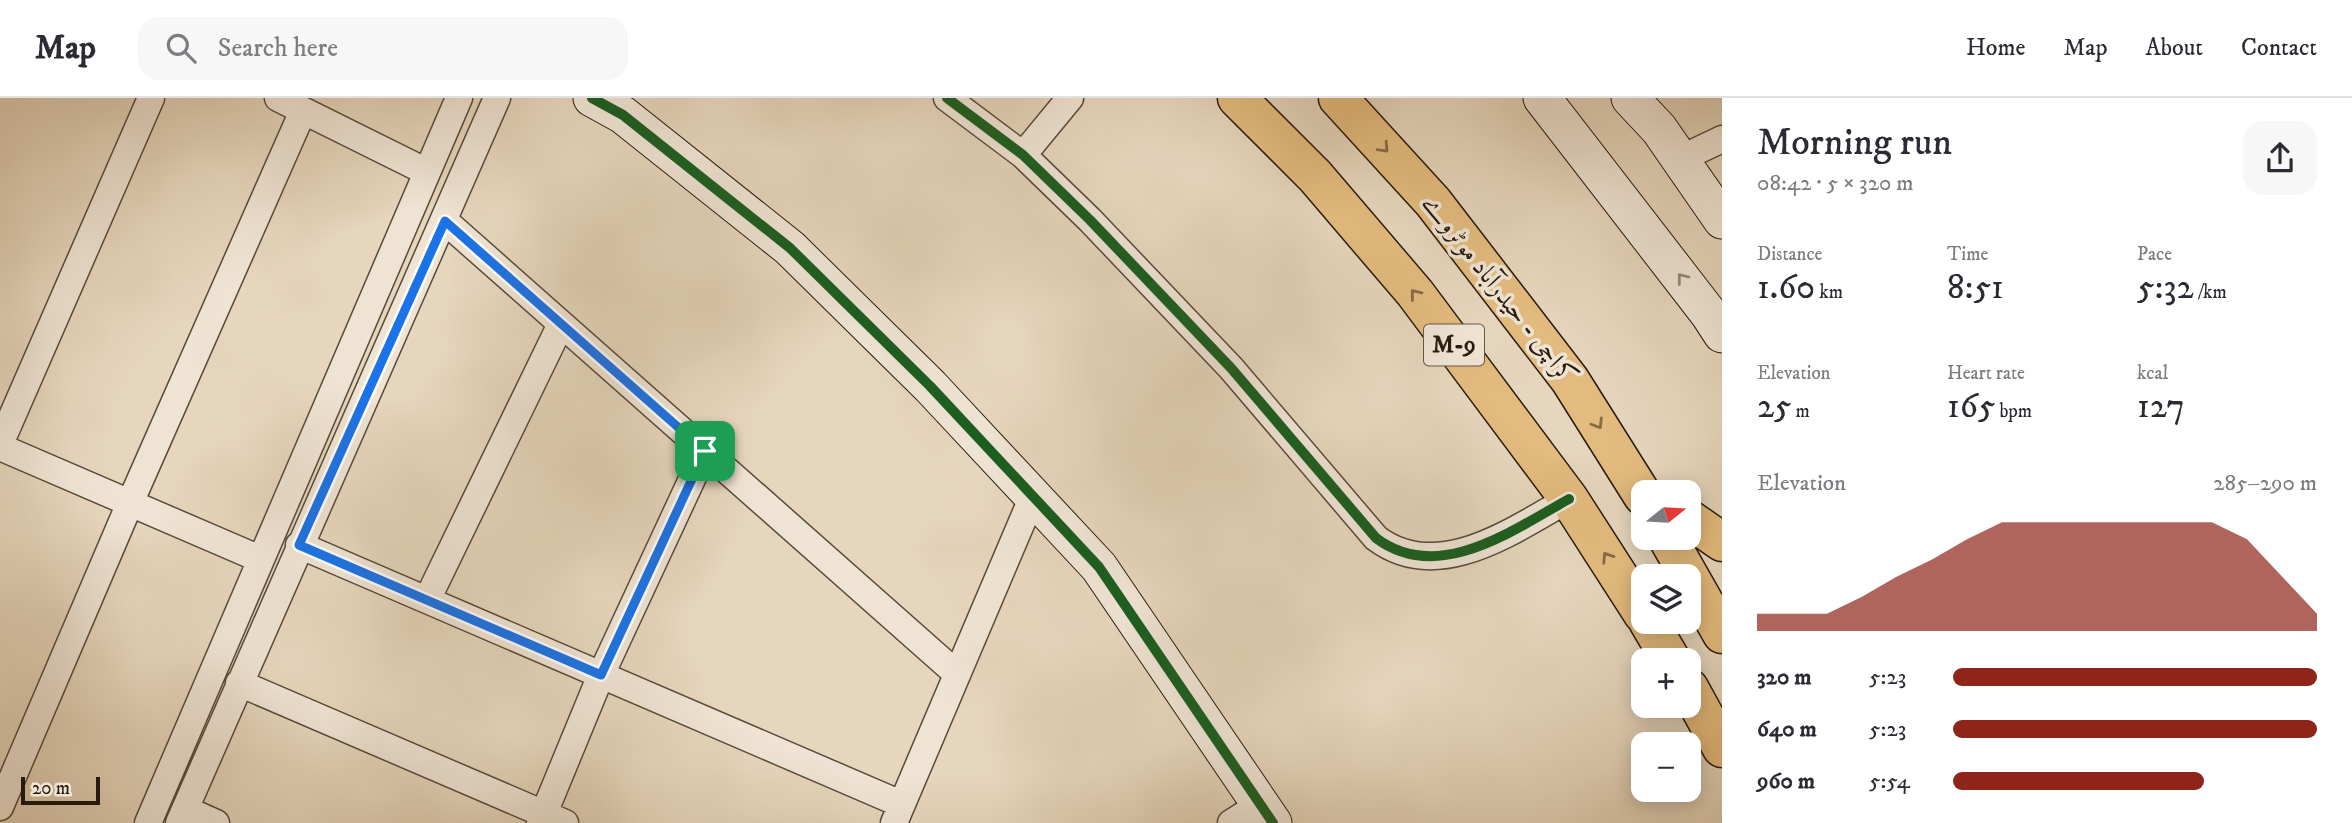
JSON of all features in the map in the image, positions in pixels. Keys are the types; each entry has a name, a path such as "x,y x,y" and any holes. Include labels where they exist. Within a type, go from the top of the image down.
{"highway":[{"name":"M-9","path":"1237,98 1315,176 1415,293 1569,499 1631,595"},
{"name":"کراچی - حیدرآباد موٹروے","path":"1338,98 1441,212 1570,380 1636,480"},
{"path":"1701,527 1722,542"},
{"path":"1674,550 1722,634"},
{"path":"1701,710 1722,748"}],"street":[{"path":"151,98 0,446 260,559"},
{"path":"278,98 427,172"},
{"path":"148,823 459,98"},
{"path":"216,823 182,816 497,98"},
{"path":"592,98 623,115 790,247 930,386 1033,496 1099,568 1255,817"},
{"path":"947,98 1023,155 1090,220 1231,368 1376,538 1389,548 1414,554 1463,552 1485,545 1569,499"},
{"path":"1023,155 1070,98"},
{"path":"1542,98 1722,334"},
{"path":"1630,98 1659,129 1722,220"},
{"path":"0,807 130,503 303,111"},
{"path":"1680,159 1722,139"},
{"path":"445,221 957,674"},
{"path":"427,600 561,324"},
{"path":"239,683 550,820 601,675 705,451"},
{"path":"299,545 601,675 897,814 1033,496"}],"cycle path":[{"path":"592,98 623,115 790,248 930,386 1099,567 1273,823"},
{"path":"947,98 1023,155 1090,220 1231,368 1376,538 1400,551 1424,556 1450,554 1475,548 1500,537 1569,499"}],"route":[{"path":"445,221 705,451 601,675 299,545 445,221"}]}
